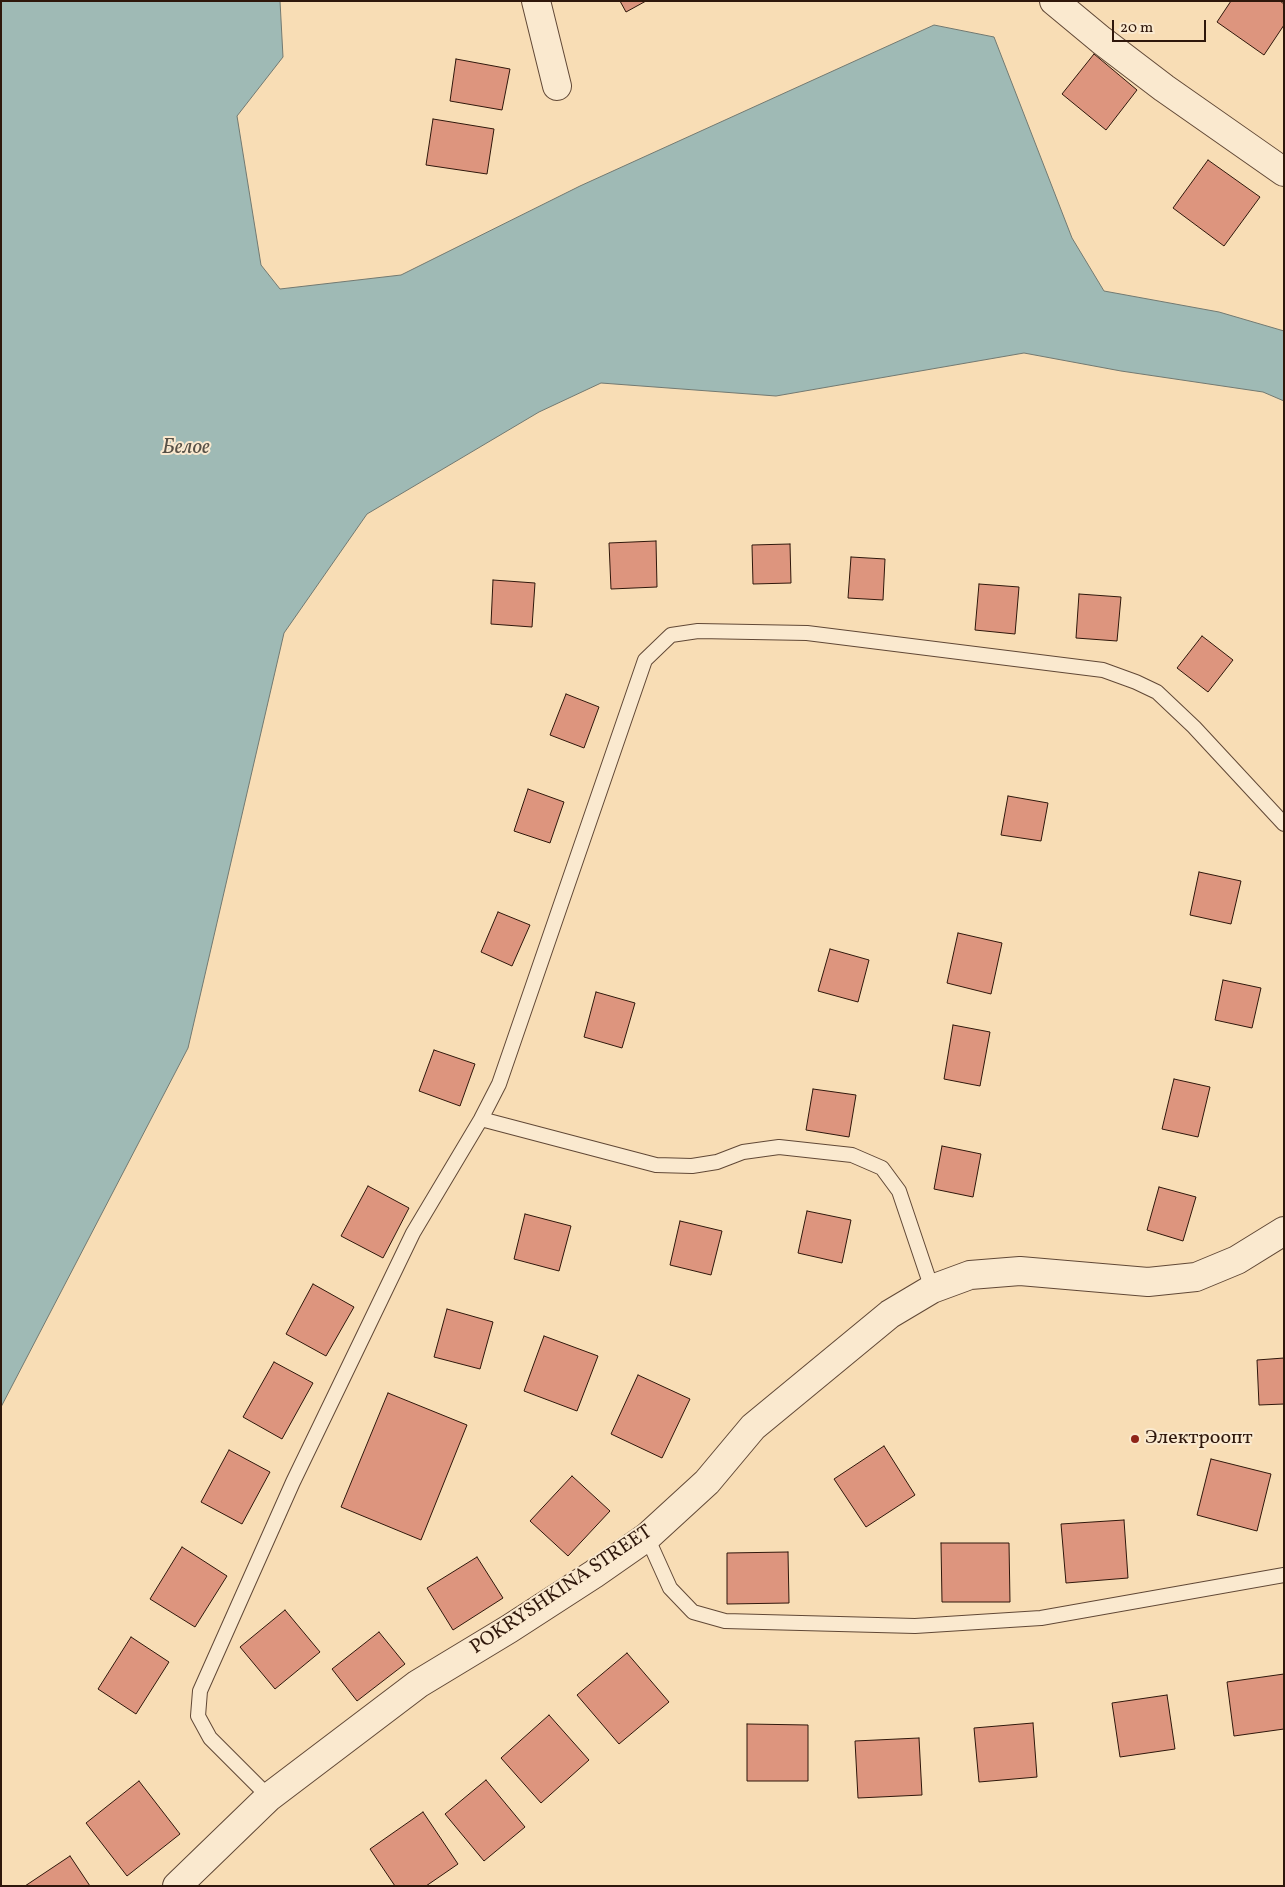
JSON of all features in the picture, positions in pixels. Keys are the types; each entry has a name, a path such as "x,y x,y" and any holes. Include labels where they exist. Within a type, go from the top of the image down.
{"street":[{"path":"536,1 557,86"},
{"path":"1054,1 1164,88 1284,172"},
{"name":"POKRYSHKINA STREET","path":"177,1886 268,1797 418,1684 510,1629 647,1537 707,1482 753,1427 890,1314 932,1289 970,1275 1020,1270 1148,1282 1196,1277 1237,1260 1284,1231"}],"lane":[{"path":"268,1797 210,1738 198,1716 200,1691 293,1482 413,1232 499,1084 645,660 671,636 698,631 807,633 1102,670 1157,692 1194,727 1284,824"},
{"path":"480,1119 656,1165 692,1166 717,1162 743,1152 779,1147 852,1155 882,1168 899,1191 932,1289"},
{"path":"647,1537 670,1588 693,1612 725,1621 915,1626 1041,1618 1284,1575"}],"water":[{"name":"Белое","path":"1,1 280,1 283,57 237,116 261,265 280,289 401,275 580,186 934,25 994,37 1072,238 1104,291 1219,312 1284,331 1284,401 1263,392 1121,371 1024,353 776,396 601,383 539,412 367,514 284,633 188,1048 1,1407"}],"building":[{"path":"620,1 646,1 626,12"},
{"path":"1231,1 1280,1 1284,4 1284,25 1264,55 1217,22"},
{"path":"1094,54 1137,90 1106,130 1062,94"},
{"path":"456,59 510,69 502,110 450,101"},
{"path":"433,119 494,129 487,174 426,165"},
{"path":"1208,160 1260,197 1224,246 1173,208"},
{"path":"656,541 657,587 611,589 609,543"},
{"path":"790,544 791,583 753,584 752,545"},
{"path":"851,557 885,559 883,600 848,598"},
{"path":"493,580 535,583 532,627 491,624"},
{"path":"979,584 1019,587 1015,634 975,630"},
{"path":"1079,594 1121,597 1117,641 1076,638"},
{"path":"1202,636 1233,660 1208,692 1177,668"},
{"path":"566,694 599,707 584,748 550,735"},
{"path":"528,789 564,802 550,843 514,831"},
{"path":"1008,796 1048,803 1041,841 1001,835"},
{"path":"1199,872 1241,881 1231,924 1190,915"},
{"path":"498,912 530,925 512,966 481,952"},
{"path":"958,933 1002,943 991,994 947,983"},
{"path":"830,949 869,960 858,1002 818,991"},
{"path":"1223,980 1261,988 1252,1028 1215,1020"},
{"path":"596,992 635,1003 622,1048 584,1037"},
{"path":"953,1025 990,1032 980,1086 944,1079"},
{"path":"434,1050 475,1064 460,1106 419,1091"},
{"path":"1174,1079 1210,1087 1198,1137 1162,1129"},
{"path":"813,1089 856,1095 849,1137 806,1130"},
{"path":"942,1146 981,1154 973,1197 934,1189"},
{"path":"368,1186 409,1208 383,1258 341,1236"},
{"path":"1159,1187 1196,1197 1183,1241 1147,1230"},
{"path":"807,1211 851,1220 842,1263 798,1253"},
{"path":"525,1214 571,1226 559,1271 514,1259"},
{"path":"680,1221 722,1231 711,1275 670,1265"},
{"path":"313,1284 354,1307 326,1356 286,1334"},
{"path":"447,1309 493,1322 480,1369 434,1357"},
{"path":"544,1336 598,1356 577,1411 524,1391"},
{"path":"1284,1358 1284,1404 1259,1405 1257,1360"},
{"path":"274,1362 313,1383 282,1439 243,1417"},
{"path":"638,1375 690,1399 662,1458 611,1434"},
{"path":"388,1393 467,1425 421,1540 341,1507"},
{"path":"884,1446 915,1495 866,1527 834,1479"},
{"path":"229,1450 270,1472 242,1524 201,1502"},
{"path":"1211,1459 1271,1474 1257,1531 1197,1515"},
{"path":"572,1476 610,1511 568,1556 530,1521"},
{"path":"1124,1520 1128,1578 1066,1583 1061,1524"},
{"path":"941,1543 1009,1543 1010,1602 942,1602"},
{"path":"182,1547 227,1576 195,1627 150,1599"},
{"path":"788,1552 789,1603 727,1604 727,1553"},
{"path":"477,1557 503,1598 453,1630 427,1588"},
{"path":"285,1610 320,1652 275,1689 240,1647"},
{"path":"379,1632 405,1664 357,1701 332,1669"},
{"path":"131,1637 169,1662 136,1714 98,1689"},
{"path":"627,1653 669,1702 619,1744 577,1695"},
{"path":"1284,1674 1284,1729 1234,1736 1227,1682"},
{"path":"1167,1695 1175,1749 1120,1757 1112,1703"},
{"path":"549,1715 589,1760 541,1803 501,1758"},
{"path":"1033,1723 1037,1777 979,1782 974,1728"},
{"path":"747,1724 808,1725 808,1781 747,1781"},
{"path":"919,1738 922,1795 858,1798 855,1741"},
{"path":"486,1780 525,1827 484,1861 445,1814"},
{"path":"139,1781 180,1834 127,1876 86,1823"},
{"path":"423,1812 458,1864 426,1886 395,1886 370,1849"},
{"path":"70,1856 90,1886 25,1886"}],"place":[{"name":"Электроопт","path":"1135,1439"}]}
